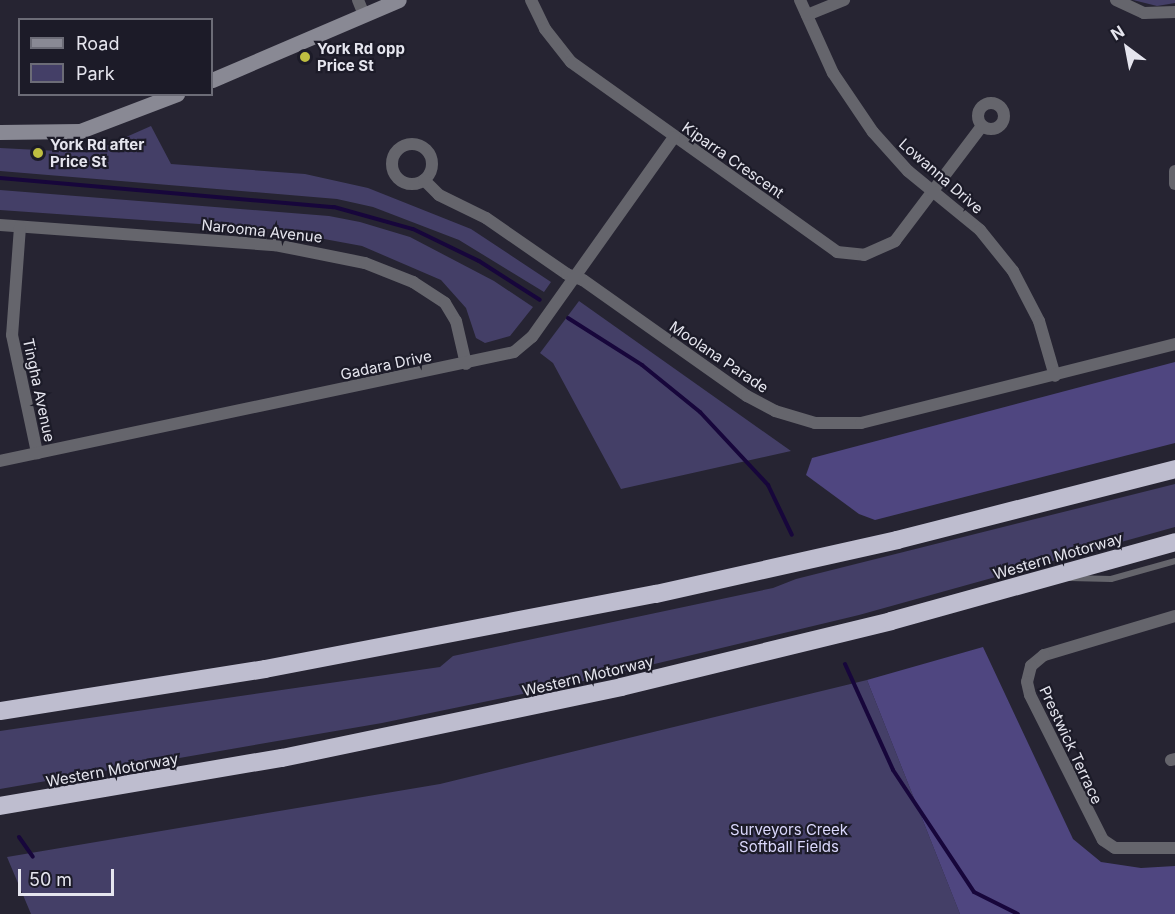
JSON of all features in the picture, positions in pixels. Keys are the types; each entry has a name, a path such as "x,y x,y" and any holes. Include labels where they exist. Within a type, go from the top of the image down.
{"highway":[{"path":"0,711 265,669 656,594 897,540 1175,469"},
{"name":"Western Motorway","path":"0,806 452,725 757,656 1055,577 1175,542"}],"street":[{"path":"358,0 364,15"},
{"path":"213,80 399,0"},
{"name":"Kiparra Crescent","path":"531,0 553,41 571,62 828,247 845,254 864,255 889,245 934,192 982,126"},
{"name":"Lowanna Drive","path":"800,0 826,59 862,118 895,158 980,230 1013,271 1039,321 1055,376"},
{"path":"807,15 844,0"},
{"path":"1116,0 1144,13 1175,12"},
{"path":"0,132 80,131 172,96"},
{"name":"Gadara Drive","path":"0,461 509,354 525,345 674,137"},
{"path":"1175,171 1175,184"},
{"name":"Moolana Parade","path":"424,180 439,195 486,218 760,404 815,423 861,423 1175,344"},
{"name":"Narooma Avenue","path":"0,225 275,245 365,263 413,282 446,303 456,321 466,364"},
{"name":"Tingha Avenue","path":"20,227 12,335 37,453"},
{"name":"Prestwick Terrace","path":"1175,616 1044,655 1031,666 1027,682 1030,695 1102,840 1115,848 1175,848"}],"lane":[{"path":"1055,577 1111,579 1175,561"}],"green space":[{"path":"1133,0 1175,0 1175,3 1157,6"},
{"path":"151,126 171,164 305,174 368,188 471,229 551,282 544,292 459,240 373,207 337,199 0,171 0,148 58,151 108,145"},
{"path":"0,190 329,216 360,222 410,237 494,281 533,307 510,336 485,343 476,338 466,308 441,280 362,246 270,229 0,210"},
{"path":"579,301 791,451 621,489 553,363 540,353"},
{"path":"1175,484 1175,527 859,615 571,684 382,723 0,789 0,731 440,667 453,656 773,588 796,579"},
{"name":"Surveyors Creek Softball Fields","path":"867,680 960,914 31,914 7,857 440,784"}],"shaded area":[{"path":"1175,362 1175,443 875,520 859,514 806,475 812,458"},
{"path":"983,647 1073,839 1101,862 1141,868 1175,866 1175,914 960,914 867,680"}],"waterway":[{"path":"0,178 334,207 413,229 479,261 540,300"},
{"path":"568,318 642,365 700,412 768,485 792,535"},
{"path":"845,664 893,770 974,892 1018,914"},
{"path":"19,837 33,857"}],"place":[{"name":"York Rd opp Price St","path":"305,57"},
{"name":"York Rd after Price St","path":"38,153"}]}
